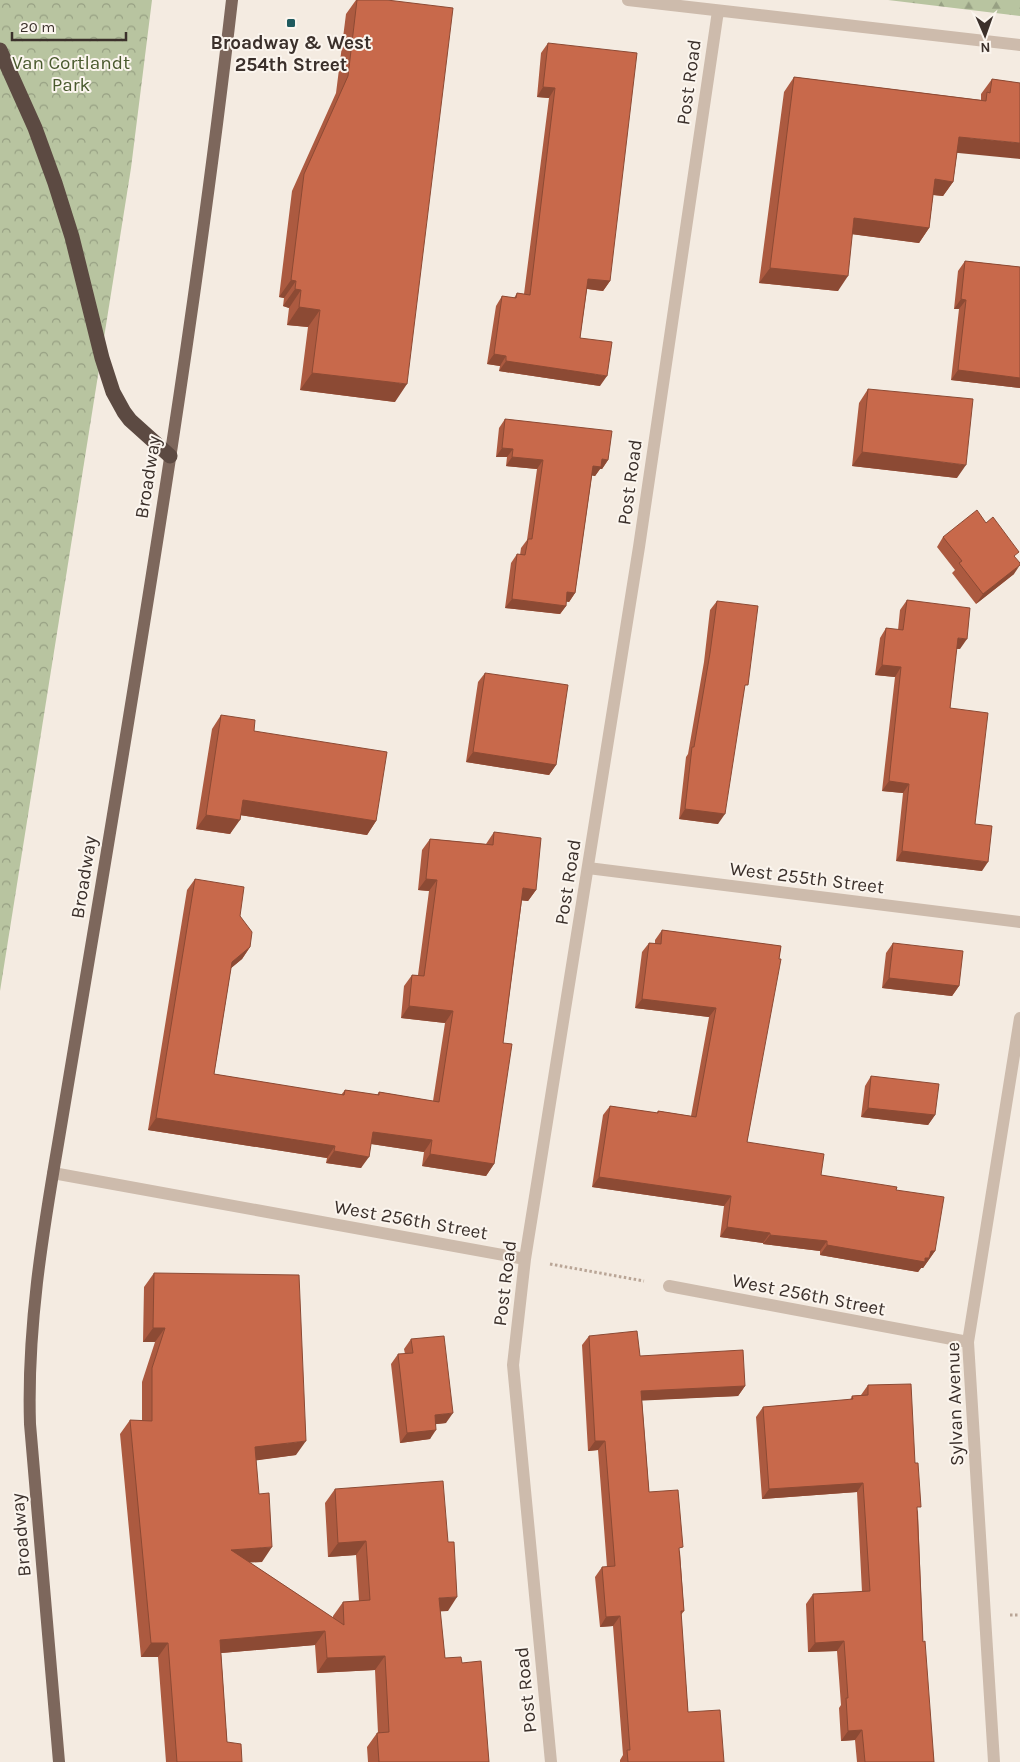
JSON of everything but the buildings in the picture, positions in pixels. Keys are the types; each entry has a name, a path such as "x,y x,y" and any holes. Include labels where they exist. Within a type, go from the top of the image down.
{"highway":[{"path":"0,50 32,119 55,183 72,237 104,367 113,392 130,420 170,456"}],"main road":[{"name":"Broadway","path":"59,1762 33,1468 28,1384 34,1309 53,1173 170,456 210,178 232,0"}],"street":[{"path":"628,0 1020,45"},
{"name":"Post Road","path":"551,1762 513,1365 525,1259 640,538 718,11"},
{"name":"West 255th Street","path":"588,868 1020,922"},
{"name":"Sylvan Avenue","path":"994,1762 968,1342 1020,1018"},
{"name":"West 256th Street","path":"53,1173 525,1259"},
{"name":"West 256th Street","path":"670,1286 968,1342"}],"path":[{"path":"525,1259 670,1286"}],"green space":[{"name":"Van Cortlandt Park","path":"0,0 152,0 131,168 0,991"},
{"path":"888,0 1020,0 1020,16"}],"place":[{"name":"Broadway & West 254th Street","path":"291,23"}]}
